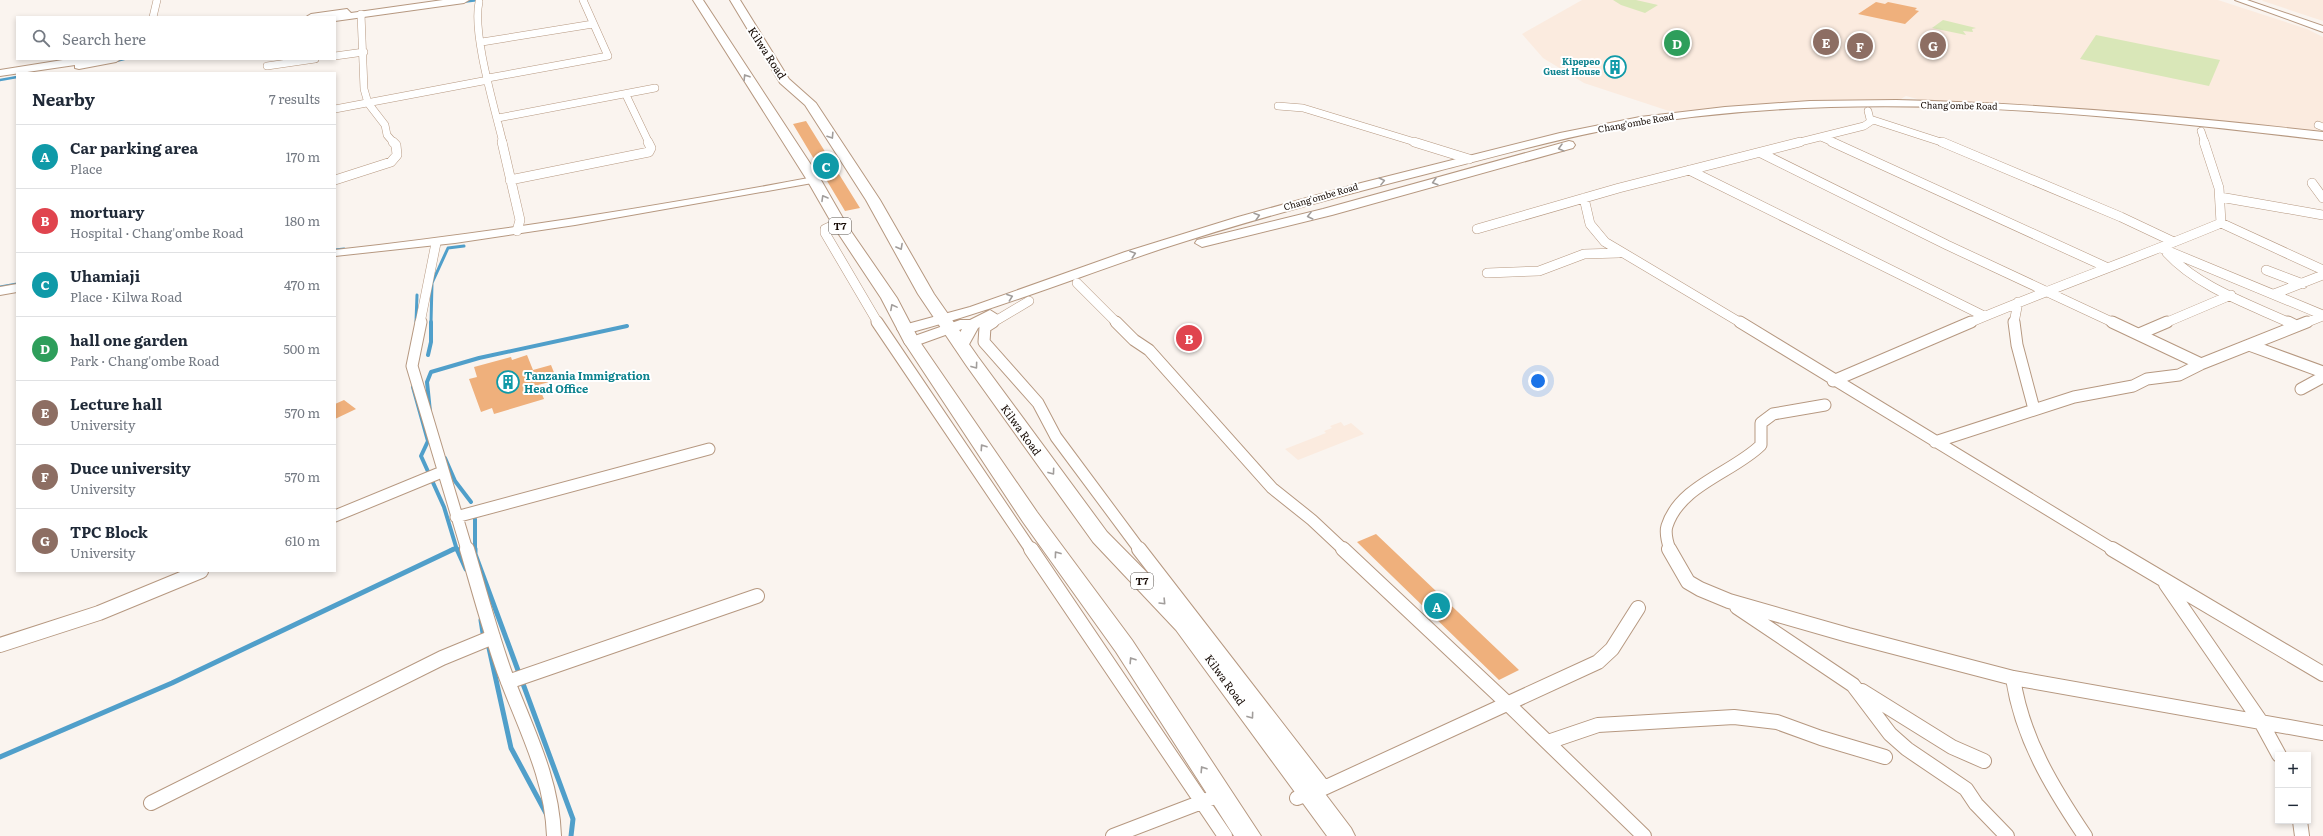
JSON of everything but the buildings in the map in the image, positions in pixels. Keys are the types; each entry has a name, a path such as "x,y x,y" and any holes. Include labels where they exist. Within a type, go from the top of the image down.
{"highway":[{"name":"T7","path":"698,0 767,110"},
{"name":"Kilwa Road","path":"712,0 765,91 767,110 814,180 838,222 889,298 908,335 1030,517 1124,646 1210,797 1248,836"},
{"name":"Kilwa Road","path":"735,0 784,81 810,103 873,200 947,324 1100,537 1184,624 1342,836"},
{"name":"T7","path":"745,0 810,103"}],"main road":[{"path":"318,16 427,0"},
{"path":"336,18 464,0"},
{"path":"0,73 84,60"},
{"path":"43,72 110,60"},
{"path":"0,78 16,76"},
{"name":"Chang'ombe Road","path":"947,324 973,310 1182,238 1371,183 1565,135 1640,121 1702,113 1820,105 1962,105 2088,111 2213,122 2321,129"},
{"name":"Chang'ombe Road","path":"908,335 947,324 990,315 1077,283 1199,244 1328,212 1594,139 1683,124 1781,114 2045,117 2201,131 2323,145"}],"street":[{"path":"153,16 157,0"},
{"path":"336,109 608,56 583,0"},
{"path":"2240,0 2323,29"},
{"path":"479,2 477,11 488,79 520,220 517,232"},
{"path":"336,180 391,162 397,155 396,145 387,136 385,125 368,103 362,75 364,52 360,14"},
{"path":"482,42 594,24"},
{"path":"336,56 364,52"},
{"path":"267,66 307,60"},
{"path":"498,118 626,95 655,88"},
{"path":"510,180 649,152 650,148 626,95"},
{"path":"1278,106 1301,107 1468,159"},
{"path":"1477,229 1689,170 1864,126 1873,120 1869,115"},
{"path":"1869,115 1948,145 2121,217 2174,242"},
{"path":"2201,131 2220,196 2222,210 2220,223"},
{"path":"1821,137 2106,267"},
{"path":"1802,142 1846,149"},
{"path":"1761,153 1871,209 2201,364"},
{"path":"1689,170 1984,316"},
{"path":"336,253 436,243 590,221 814,180"},
{"path":"2312,184 2323,198"},
{"path":"2220,196 2323,215"},
{"path":"1584,198 1585,215 1593,231 1606,244 1722,312 1833,381 2323,674"},
{"path":"838,222 825,229 825,233 864,303 1210,797 1225,836"},
{"path":"1833,381 2044,291 2106,267 2163,249 2174,242 2220,223 2323,270"},
{"path":"436,243 412,366 442,472 493,638 508,682 528,727 545,777 554,816 554,836"},
{"path":"2163,249 2323,315"},
{"path":"2163,249 2185,269 2231,295 2296,326"},
{"path":"1487,273 1538,271 1584,254 1620,253"},
{"path":"2266,270 2303,284"},
{"path":"2274,294 2303,284 2323,274"},
{"path":"1077,283 1134,340 1149,350 1272,488 1312,520 1548,742 1644,836"},
{"path":"0,291 16,288"},
{"path":"2139,334 2231,295"},
{"path":"1029,301 985,327 984,342 1038,403 1056,437 1310,793 1598,662 1612,649 1638,608"},
{"path":"2018,302 2014,324 2017,345 2034,409"},
{"path":"1935,442 2074,397 2139,384 2147,379 2179,375 2249,344 2323,315"},
{"path":"2249,344 2323,372"},
{"path":"2301,389 2323,377"},
{"path":"1825,405 1773,414 1761,423 1761,445 1754,452 1707,480 1677,507 1666,527 1669,549 1688,582 1729,601 1848,635 2013,678 2323,733"},
{"path":"456,517 709,449"},
{"path":"336,516 442,472"},
{"path":"0,645 99,613 199,572"},
{"path":"2164,580 2261,722 2277,752"},
{"path":"508,682 757,596"},
{"path":"1729,601 1853,685 1922,727 1947,745 1969,757 1984,761"},
{"path":"151,803 442,658 493,638"},
{"path":"2013,678 2015,697 2020,718 2054,791 2085,836"},
{"path":"1853,685 1890,734 1907,749 1966,789 1976,804 2007,836"},
{"path":"1548,742 1598,725 1734,717 1777,722 1821,738 1885,757"},
{"path":"1113,836 1210,797"},
{"path":"2300,824 2302,836"}],"shaded area":[{"path":"1582,0 2218,0 2307,29 2323,37 2323,135 2203,120 2057,107 1929,102 1906,96 1901,99 1672,112 1584,83 1543,58 1522,34"},
{"path":"2262,0 2323,0 2323,21 2263,1"},
{"path":"1341,422 1344,426 1351,423 1364,434 1298,460 1285,449 1326,433 1324,431 1332,428 1330,426"}],"green space":[{"path":"1613,0 1636,0 1658,5 1645,13 1621,5"},
{"path":"1943,20 1976,28 1972,29 1973,32 1963,31 1966,35 1932,28"},
{"path":"2096,35 2220,60 2209,86 2080,59"}],"waterway":[{"path":"462,2 478,0"},
{"path":"116,61 120,60"},
{"path":"0,80 16,77"},
{"path":"431,323 432,283 448,248 464,246"},
{"path":"336,250 344,249"},
{"path":"0,287 16,284"},
{"path":"416,322 417,295"},
{"path":"428,355 431,342 431,323"},
{"path":"430,412 427,382 431,372 479,358 627,326"},
{"path":"413,387 428,441 421,456 444,507 457,550"},
{"path":"445,458 455,481 471,502"},
{"path":"475,519 475,554 573,819 571,836"},
{"path":"451,550 456,548"},
{"path":"0,757 172,683 454,549"},
{"path":"457,549 466,569"},
{"path":"481,620 483,633"},
{"path":"489,648 511,748 547,815"}],"place":[{"name":"Lecture hall","path":"1826,42"},
{"name":"hall one garden","path":"1677,43"},
{"name":"TPC Block","path":"1933,45"},
{"name":"Duce university","path":"1860,46"},
{"name":"Kipepeo Guest House","path":"1615,67"},
{"name":"Uhamiaji","path":"826,166"},
{"name":"mortuary","path":"1189,338"},
{"name":"Tanzania Immigration Head Office","path":"508,382"},
{"name":"Car parking area","path":"1437,606"}]}
